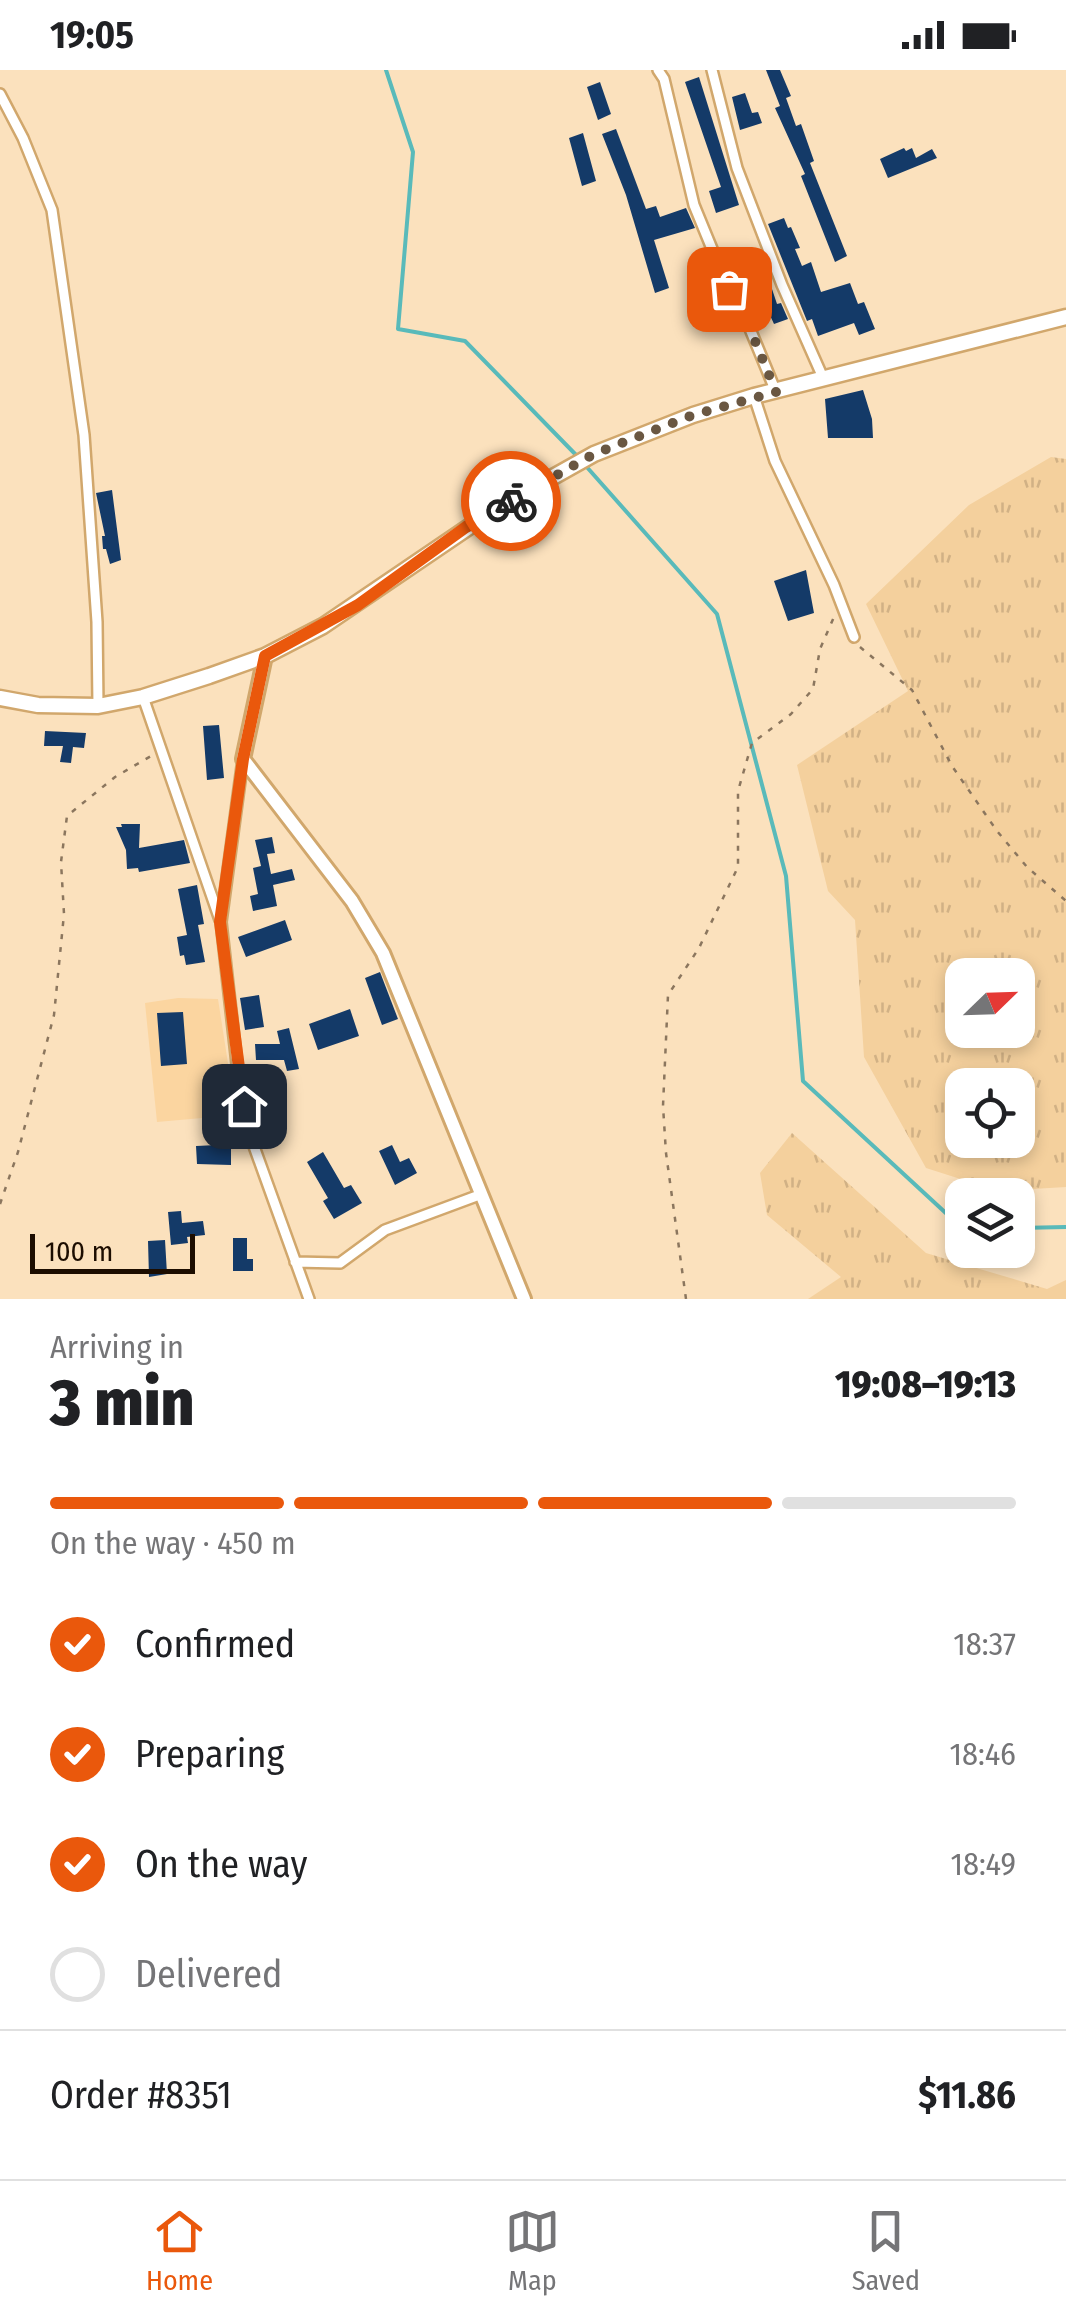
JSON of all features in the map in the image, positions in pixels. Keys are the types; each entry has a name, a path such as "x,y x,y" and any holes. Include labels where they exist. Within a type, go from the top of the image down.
{"main road":[{"path":"0,698 51,706 98,706 143,697 265,656 358,605 494,510 594,454 754,396 1066,317"},
{"path":"265,656 243,759 368,925 383,953 524,1299"}],"street":[{"path":"658,70 664,79 694,205 776,392"},
{"path":"712,70 737,168 824,380"},
{"path":"0,94 52,210 84,435 97,622 98,706"},
{"path":"754,396 774,461 854,637"},
{"path":"143,697 220,922 238,1073 251,1138 309,1299"},
{"path":"220,922 243,759"},
{"path":"295,1262 340,1263 385,1230 482,1194"}],"path":[{"path":"686,1299 666,1153 668,995 699,948 738,867 738,791 752,743 791,714 813,689 820,649 840,602"},
{"path":"854,637 860,648 912,690 952,766 997,831 1027,867 1066,900"},
{"path":"0,1204 18,1152 54,1015 64,914 62,862 67,816 161,750"}],"shaded area":[{"path":"178,998 218,999 236,1115 157,1122 145,1003"}],"green space":[{"path":"1051,457 1066,459 1066,1187 1035,1189 1035,1178 957,1178 926,1168 864,1057 855,920 828,891 797,765 908,691 866,604 969,505"},
{"path":"792,1133 926,1253 945,1259 945,1268 976,1268 1047,1289 1066,1280 1066,1299 808,1299 841,1277 767,1215 760,1173"}],"building":[{"path":"766,70 780,70 791,96 786,98 796,126 801,124 814,161 810,163 847,256 835,262 801,176 805,174 775,108 780,106"},
{"path":"699,77 739,205 716,213 709,191 721,187 685,82"},
{"path":"600,82 611,114 598,120 587,87"},
{"path":"745,93 752,113 758,112 762,123 740,130 732,97"},
{"path":"616,129 646,209 656,206 660,217 686,208 695,228 654,240 669,288 655,293 626,195 602,134"},
{"path":"583,133 596,181 582,186 569,138"},
{"path":"912,148 916,158 932,149 937,158 888,178 880,159"},
{"path":"784,218 800,248 795,249 802,266 811,262 821,292 850,283 858,304 864,302 875,329 859,335 854,323 818,336 812,319 807,321 768,224"},
{"path":"766,271 777,304 781,303 788,319 774,324 752,276"},
{"path":"863,390 873,438 828,438 825,399"},
{"path":"112,490 121,560 110,564 103,549 105,536 96,493"},
{"path":"806,570 814,613 788,621 774,581"},
{"path":"219,725 224,778 207,780 203,726"},
{"path":"45,731 86,733 84,748 73,747 71,763 60,762 63,746 44,746"},
{"path":"121,824 140,824 139,848 184,840 190,863 139,872 138,868 127,869 126,850 116,827 122,827"},
{"path":"272,837 275,853 267,854 271,874 292,869 295,880 273,885 277,906 253,911 250,896 258,894 253,868 261,866 255,840"},
{"path":"197,885 204,924 198,925 205,962 186,965 177,937 187,935 178,889"},
{"path":"285,920 292,940 246,957 238,937"},
{"path":"380,972 398,1019 382,1025 365,978"},
{"path":"259,995 264,1027 245,1030 240,998"},
{"path":"350,1009 359,1036 318,1050 309,1024"},
{"path":"183,1012 187,1064 161,1066 157,1013"},
{"path":"289,1028 299,1069 287,1071 284,1060 256,1060 255,1044 280,1044 277,1031"},
{"path":"231,1145 231,1165 197,1164 196,1146"},
{"path":"392,1145 400,1162 409,1158 417,1173 395,1185 379,1151"},
{"path":"323,1152 344,1188 351,1185 362,1203 334,1219 323,1201 328,1198 307,1162"},
{"path":"181,1211 182,1223 203,1221 205,1235 187,1237 188,1243 171,1245 168,1212"},
{"path":"233,1238 247,1238 247,1259 253,1259 253,1271 233,1271"},
{"path":"165,1240 167,1274 149,1277 148,1241"}],"waterway":[{"path":"386,70 413,152 398,329 465,341 579,458"},
{"path":"585,465 717,614 786,876 803,1081 945,1212"},
{"path":"1035,1228 1066,1227"}],"way so far":[{"path":"511,501 594,454 693,415 776,392 729,289"}],"route":[{"path":"244,1106 220,922 243,759 265,656 358,605 466,527 511,501"}]}
